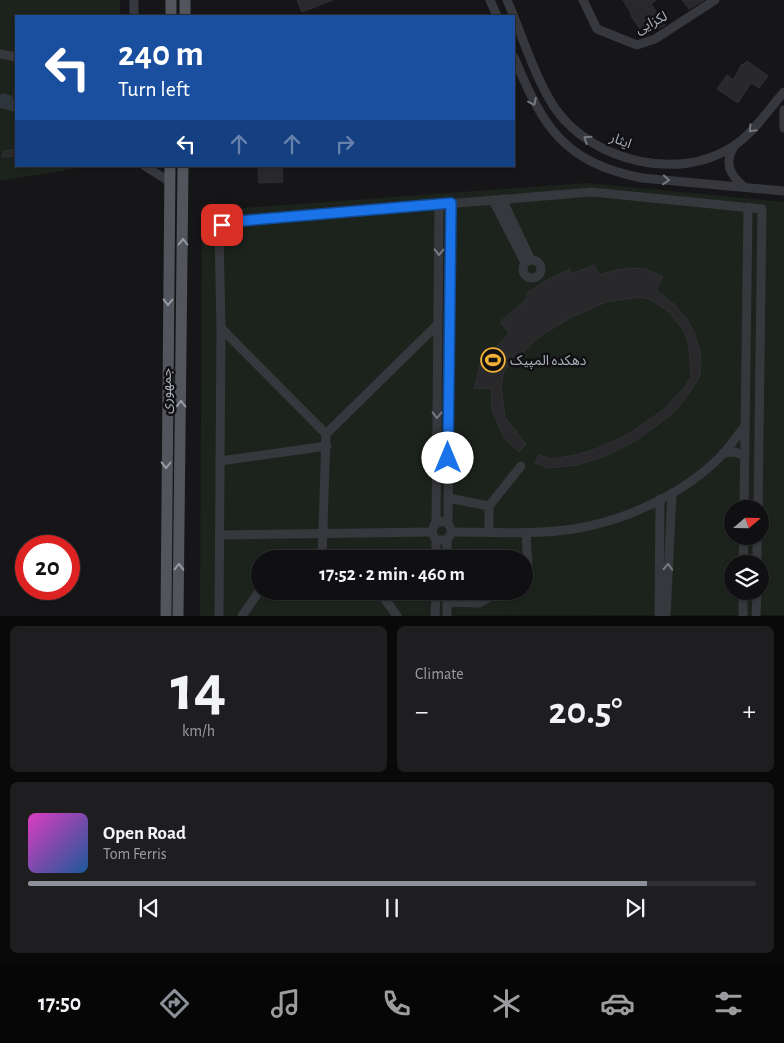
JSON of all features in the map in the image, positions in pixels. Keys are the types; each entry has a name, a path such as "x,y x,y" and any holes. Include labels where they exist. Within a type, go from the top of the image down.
{"main road":[{"path":"171,0 171,15"},
{"path":"184,15 185,0"},
{"name":"جمهوری","path":"166,616 170,167"},
{"name":"جمهوری","path":"178,616 183,167"},
{"path":"166,499 180,499"}],"street":[{"path":"134,0 134,15"},
{"path":"490,0 497,15"},
{"name":"ایثار","path":"507,0 513,15"},
{"name":"لکزایی","path":"583,0 598,29 637,45 655,39 715,0"},
{"name":"ایثار","path":"515,19 550,100 567,122 591,142 627,158 662,163 704,159 735,145 752,129 784,92"},
{"path":"0,54 15,57"},
{"path":"515,60 530,97 546,124 568,146 588,159 609,169 642,178 784,191"},
{"path":"784,110 784,128"},
{"path":"735,145 728,158 729,170 731,175 744,188"},
{"path":"147,167 170,182"},
{"path":"219,616 221,328 219,232 222,225 228,222 592,192 762,209 758,500"},
{"path":"498,200 528,262"},
{"path":"448,550 450,536 448,498 451,203"},
{"path":"435,550 439,204"},
{"path":"744,500 748,207"},
{"path":"326,434 438,324"},
{"path":"221,328 326,434 322,550"},
{"path":"220,534 450,536 489,532 526,533 573,529 605,522 660,500 672,493 723,453 745,426"},
{"path":"220,461 327,446"},
{"path":"723,453 734,452 745,456"},
{"path":"489,532 489,506 521,466"},
{"path":"666,616 672,493"},
{"path":"448,498 489,506"},
{"path":"659,616 660,500"},
{"path":"436,523 448,523"},
{"path":"526,533 527,550"},
{"path":"242,616 253,600"},
{"path":"385,600 397,616"},
{"path":"435,616 436,600"},
{"path":"447,616 447,602 479,603 484,600"},
{"path":"743,600 743,616"},
{"path":"756,616 757,600"}],"shaded area":[{"path":"0,0 120,0 120,15 15,15 15,167 85,167 0,181"},
{"path":"4,93 12,96 15,102 15,112 0,108 0,94"},
{"name":"دهکده المپیک","path":"587,183 784,202 784,615 200,616 202,211"}],"building":[{"path":"297,0 333,0 302,12"},
{"path":"623,0 656,0 651,4 665,25 645,36 631,16"},
{"path":"682,0 704,0 689,9"},
{"path":"747,61 768,76 759,88 751,83 738,103 717,89 727,75 733,80 742,64"},
{"path":"15,149 15,156 2,157 4,151"},
{"path":"258,167 282,167 283,182 259,183"},
{"path":"594,265 599,275 631,268 646,269 663,277 656,290 675,305 687,319 695,335 700,351 701,366 699,378 682,403 670,416 632,443 605,456 577,465 548,468 535,463 539,455 552,459 575,455 596,449 627,435 663,410 685,387 691,377 689,346 684,331 669,312 649,299 640,297 606,302 570,318 539,337 504,371 501,387 505,417 526,444 519,452 504,438 492,410 491,389 474,388 480,365 509,333 500,322 528,298 526,294 547,280 570,269 571,274"}],"place":[{"name":"دهکده المپیک","path":"493,360"}],"route":[{"path":"222,225 228,222 451,203 448,458"}]}
